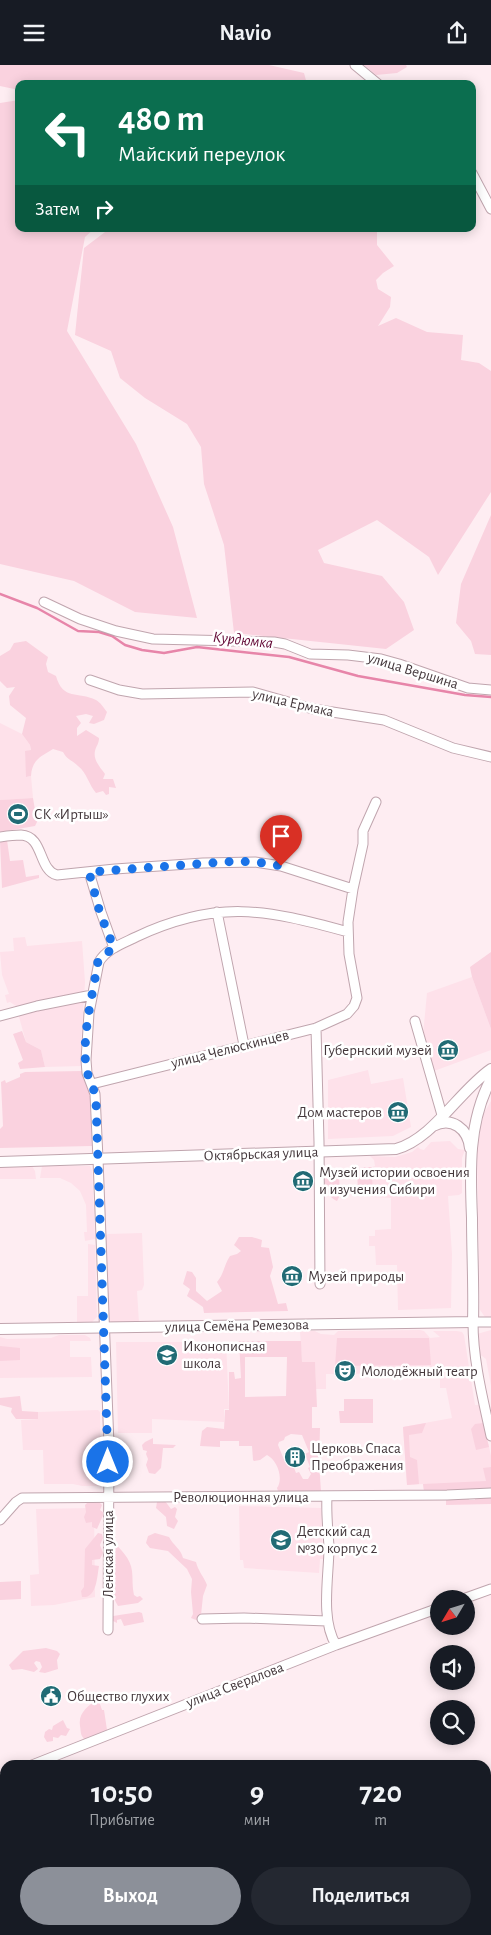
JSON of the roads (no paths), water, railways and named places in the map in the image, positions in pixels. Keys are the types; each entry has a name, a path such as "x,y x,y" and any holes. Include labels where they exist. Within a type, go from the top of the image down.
{"main road":[{"name":"Октябрьская улица","path":"0,1162 396,1149 410,1144 426,1131 491,1069"},
{"path":"473,1322 471,1154 477,1118 484,1092 491,1079"},
{"path":"426,1131 441,1123 456,1124 467,1136 471,1154"},
{"name":"улица Семёна Ремезова","path":"0,1329 473,1322"}],"street":[{"path":"355,65 373,80"},
{"path":"476,181 491,209"},
{"name":"улица Вершина","path":"44,603 80,619 137,637 168,641 274,642 310,653 380,659 468,688 491,690"},
{"name":"улица Ермака","path":"90,680 120,690 142,694 253,692 313,709 384,720 453,748 491,757"},
{"path":"89,872 100,913 114,948 174,921 200,914 217,912 253,911 275,913 348,932 353,889 363,845 363,831 376,802"},
{"path":"0,837 21,835 32,839 38,847 48,869 52,874 57,875 203,863 264,863 320,877 353,889"},
{"path":"217,912 244,1045"},
{"name":"улица Челюскинцев","path":"92,1085 316,1027 347,1014 354,1006 357,998 349,954 348,932"},
{"name":"Ленская улица","path":"108,1630 109,1445 95,1094 87,1073 86,1053 92,995 98,961 114,948"},
{"path":"0,1017 37,1006 92,995"},
{"path":"415,1021 442,1115"},
{"path":"316,1027 320,1283"},
{"path":"491,1322 473,1322 477,1371 491,1436"},
{"name":"Революционная улица","path":"0,1521 16,1502 22,1499 327,1497 491,1493"},
{"path":"327,1497 326,1520 329,1546 328,1621 331,1637 336,1645"},
{"path":"475,1595 491,1589"},
{"name":"улица Свердлова","path":"45,1760 336,1645 430,1611"},
{"path":"202,1619 244,1618 328,1621"}],"waterway":[{"name":"Курдюмка","path":"0,594 37,608 78,631 99,632 112,636 125,645 142,650 164,653 197,647 289,657 358,676 465,695 491,697"}],"place":[{"name":"СК «Иртыш»","path":"18,814"},
{"name":"Губернский музей","path":"448,1050"},
{"name":"Дом мастеров","path":"398,1112"},
{"name":"Музей истории освоения и изучения Сибири","path":"303,1181"},
{"name":"Музей природы","path":"292,1276"},
{"name":"Иконописная школа","path":"167,1355"},
{"name":"Молодёжный театр","path":"345,1371"},
{"name":"Церковь Спаса Преображения","path":"295,1457"},
{"name":"Детский сад №30 корпус 2","path":"281,1540"},
{"name":"Общество глухих","path":"51,1696"}]}
